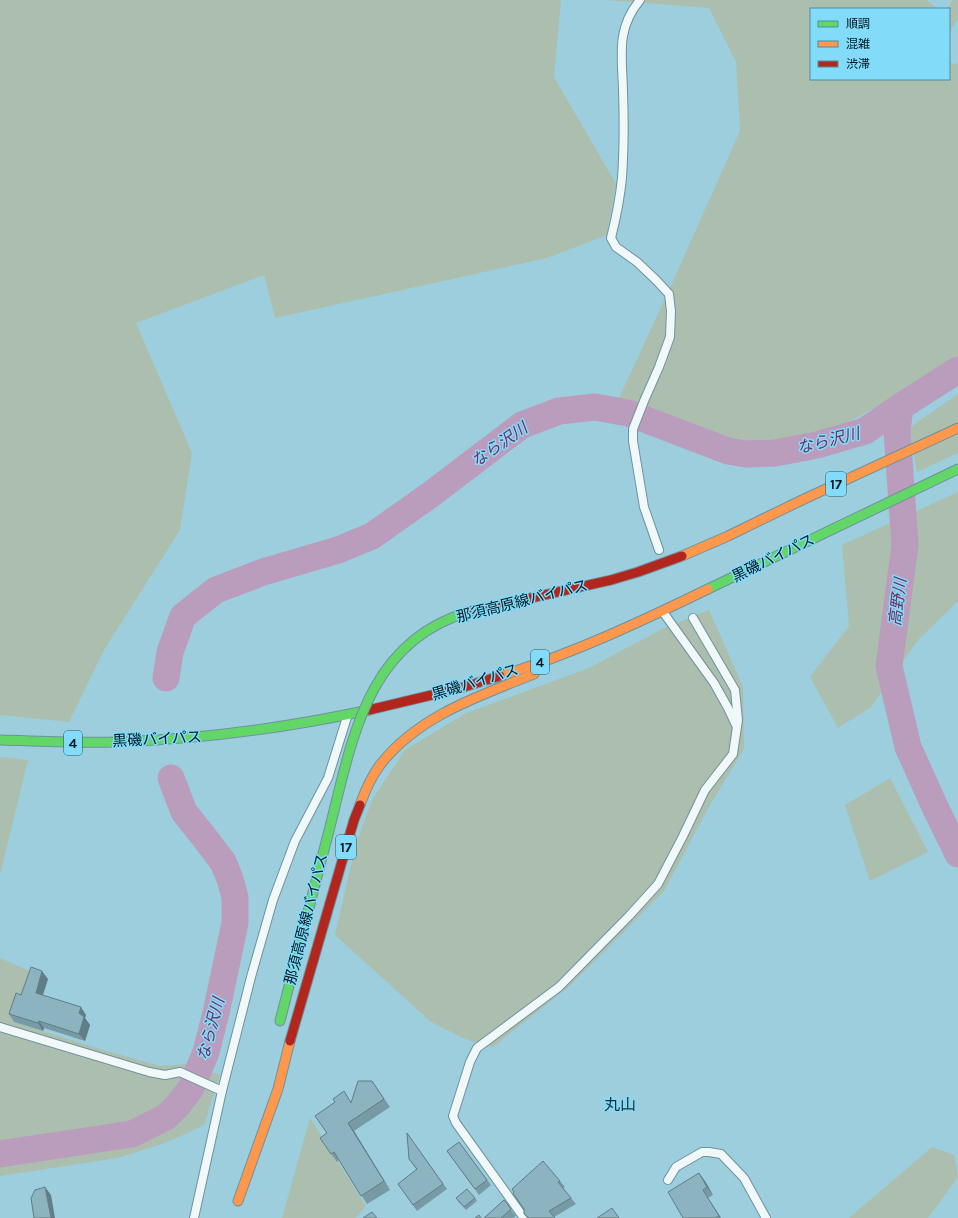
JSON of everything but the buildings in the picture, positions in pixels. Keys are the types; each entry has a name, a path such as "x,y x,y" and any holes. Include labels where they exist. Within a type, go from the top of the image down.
{"main road":[{"name":"那須高原線バイパス","path":"277,1032 348,757 357,728 367,702 378,680 392,662 410,644 431,628 453,617 479,609 583,587 653,567 721,539 958,428"},
{"name":"黒磯バイパス","path":"0,740 44,743 183,739 259,731 347,715 419,699 482,682 568,652 623,630 958,469"},
{"name":"那須高原線バイパス","path":"238,1201 278,1089 296,1019 354,820 365,791 380,765 396,746 416,730 449,710 542,671 623,630"},
{"name":"那須高原線バイパス","path":"235,1212 253,1131"}],"lane":[{"path":"640,0 632,10 625,28 621,54 623,89 622,179 611,238 616,247 637,262 668,294 671,311 670,336 633,430 633,441 644,507 659,550"},
{"path":"663,612 714,683 737,727"},
{"path":"524,1218 456,1123 453,1116 470,1062 477,1048 559,987 629,916 658,884 683,836 704,790 733,754 738,720 735,690 693,618"},
{"path":"194,1218 222,1091 251,977 273,900 295,842 328,778 347,715"},
{"path":"0,1027 149,1072 164,1075 180,1072 222,1091"},
{"path":"668,1180 676,1167 702,1152 721,1154 744,1178 766,1218"}],"green space":[{"path":"0,0 561,0 554,77 616,184 607,235 547,258 275,318 264,275 136,323 192,453 180,530 104,650 69,722 0,715"},
{"path":"605,0 927,0 936,8 810,8 810,80 950,80 950,62 954,65 958,63 958,359 887,401 826,434 749,443 699,431 619,398 740,131 736,62 709,8"},
{"path":"952,0 958,0 958,19 950,31 950,8 948,8"},
{"path":"958,394 958,453 917,472 909,428"},
{"path":"958,492 958,601 918,640 871,707 838,728 810,677 849,626 842,545"},
{"path":"709,610 743,687 744,749 710,805 664,891 571,985 493,1047 465,1039 431,1022 335,935 356,843 373,798 405,750 466,713 589,668 664,628"},
{"path":"0,757 28,760 0,875"},
{"path":"890,778 928,852 870,881 845,805"},
{"path":"0,958 30,971 13,1022 160,1066 188,1064 220,1075 204,1125 165,1143 118,1158 0,1176"},
{"path":"310,1118 366,1206 356,1218 282,1218"},
{"path":"932,1147 954,1155 958,1177 928,1218 849,1218"}],"waterway":[{"name":"なら沢川","path":"166,678 170,652 183,616 216,590 263,572 338,550 372,536 430,495 522,425 559,411 595,407 628,413 728,451 746,454 775,453 817,445 865,431 958,370"},
{"name":"高野川","path":"900,407 897,431 905,545 889,666 908,747 958,854"},
{"name":"なら沢川","path":"0,1154 132,1134 166,1117 178,1105 191,1088 206,1052 216,1013 235,923 235,897 223,862 184,812 171,778"}],"traffic: fast":[{"path":"708,589 958,469"},
{"path":"326,842 354,737 366,704 383,675 404,648 432,627 468,612"},
{"path":"0,740 72,742 148,741 243,732 369,710"},
{"path":"280,1021 326,842"}],"traffic: slow":[{"path":"802,500 958,428"},
{"path":"682,556 728,536 802,500"},
{"path":"500,676 580,648 708,589"},
{"path":"360,805 368,784 380,765 395,748 412,733 451,709 534,674"},
{"path":"238,1201 278,1089 290,1041"}],"traffic: jam":[{"path":"468,612 611,580 682,556"},
{"path":"369,710 457,689 500,676"},
{"path":"290,1041 354,820 360,805"}],"district":[{"name":"丸山","path":"620,1104"}]}
